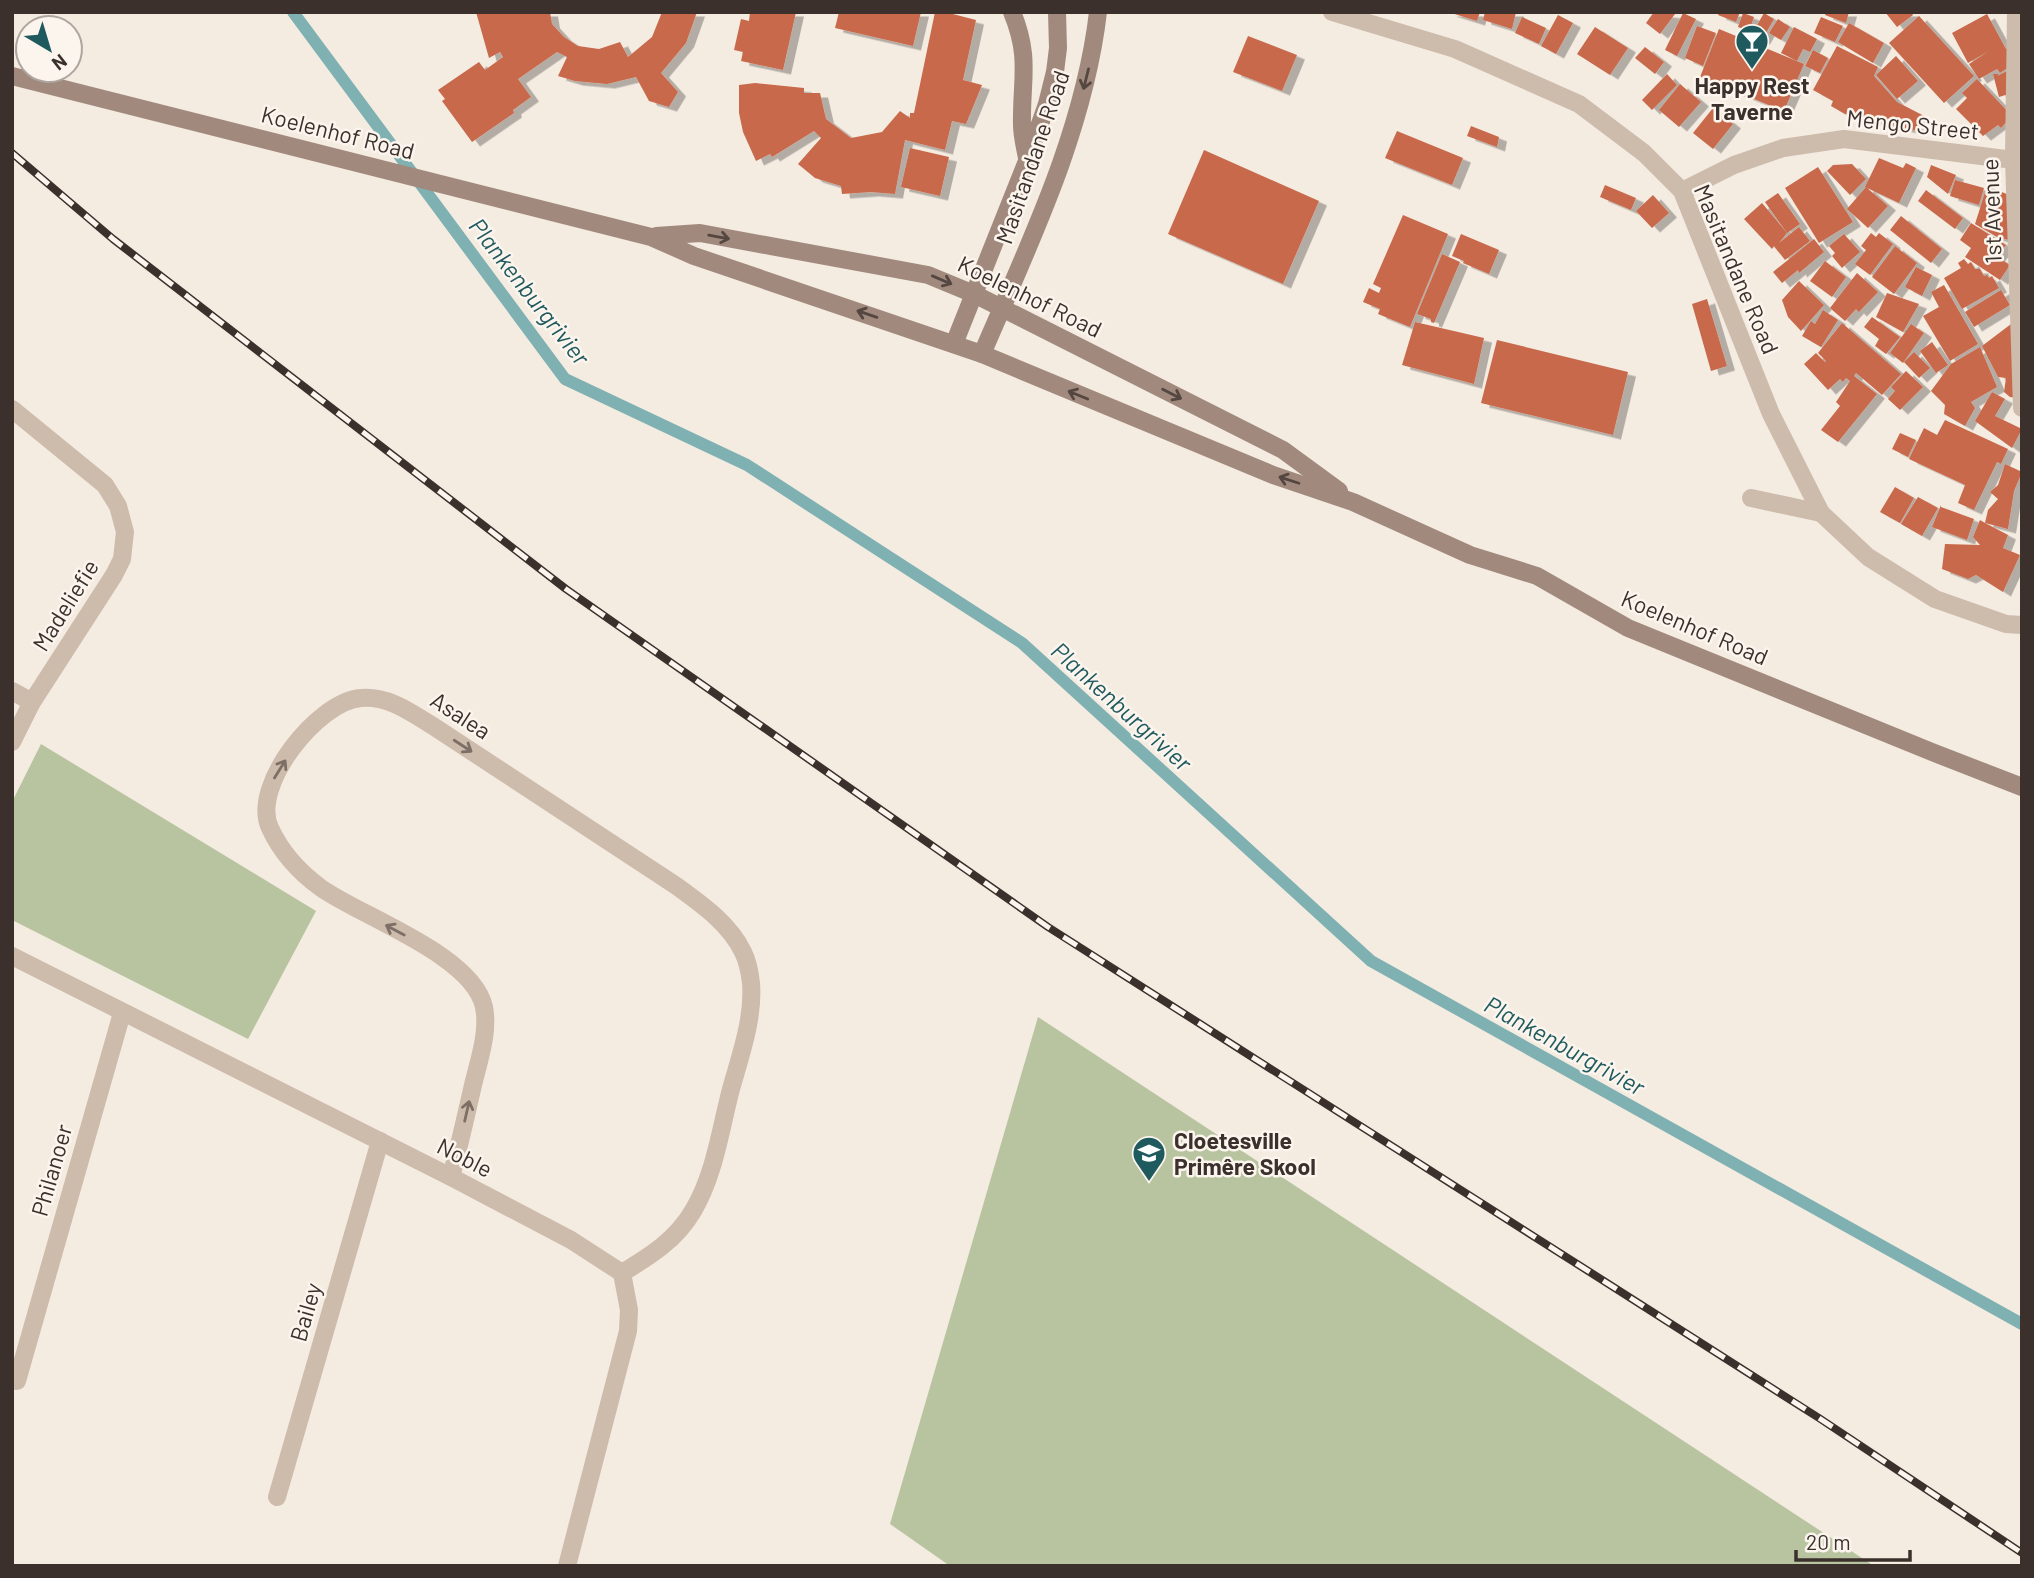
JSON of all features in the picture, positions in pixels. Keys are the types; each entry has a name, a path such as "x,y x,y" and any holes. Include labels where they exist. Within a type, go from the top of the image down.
{"main road":[{"path":"1012,12 1020,31 1025,62 1022,127 1027,161"},
{"name":"Masitandane Road","path":"954,344 1027,161 1055,72 1059,42 1057,12"},
{"name":"Masitandane Road","path":"982,354 1058,169 1079,108 1093,53 1098,12"},
{"name":"Koelenhof Road","path":"12,76 632,231 694,256 954,344 1273,475 1353,502 1470,555 1537,576 1628,628 2022,787"},
{"name":"Koelenhof Road","path":"651,237 700,233 928,275 974,294 1283,450 1353,502"}],"street":[{"name":"Masitandane Road","path":"1332,12 1455,49 1579,104 1644,152 1682,191 1771,414 1822,513 1868,557 1935,599 2006,624 2022,625"},
{"name":"1st Avenue","path":"2016,12 2022,408"},
{"name":"Mengo Street","path":"1682,191 1734,165 1783,148 1844,139 2018,160"},
{"name":"Madeliefie","path":"12,409 105,485 118,506 125,533 122,559 114,575 32,702 12,742"},
{"path":"1751,498 1822,513"},
{"path":"12,691 32,702"},
{"name":"Asalea","path":"451,1178 485,1035 484,1006 473,983 430,949 321,888 285,854 268,824 265,807 276,774 308,728 333,707 347,700 378,698 394,702 433,726 712,912 744,953 751,983 744,1041 707,1180 694,1210 674,1237 622,1273"},
{"name":"Noble","path":"12,956 571,1240 622,1273"},
{"name":"Philanoer","path":"17,1381 122,1013"},
{"name":"Bailey","path":"277,1497 380,1141"},
{"path":"567,1566 628,1331 629,1310 622,1273"}],"green space":[{"path":"41,744 316,911 248,1039 12,920 12,802"},
{"name":"Cloetesville Primêre Skool","path":"1038,1017 1874,1566 950,1566 890,1524"}],"building":[{"path":"476,12 550,12 552,24 564,37 578,46 599,49 620,42 628,57 652,37 662,12 697,12 686,43 661,73 678,92 669,107 649,101 636,77 607,84 575,81 558,76 567,57 557,52 518,79 531,97 513,110 514,113 472,142 442,101 445,99 438,90 479,62 485,70 503,57 500,52 489,58"},
{"path":"750,12 796,12 783,70 741,61 743,52 734,50 741,19 749,21"},
{"path":"839,12 921,12 913,46 835,28"},
{"path":"935,12 976,20 963,80 982,85 966,124 952,121 945,150 905,140 895,194 842,194 841,186 815,178 798,164 821,138 814,131 772,157 770,154 756,161 743,132 739,113 739,85 755,83 804,88 804,93 820,93 826,119 851,138 882,132 900,111 910,118 910,113 914,113"},
{"path":"1448,12 1480,12 1477,21"},
{"path":"1485,12 1516,12 1512,29 1483,20"},
{"path":"1654,12 1675,14 1660,34 1646,23"},
{"path":"1719,12 1740,12 1736,22 1718,15"},
{"path":"1826,12 1849,12 1846,23 1825,15"},
{"path":"1885,12 1911,12 1913,15 1897,27"},
{"path":"1683,13 1696,19 1677,56 1665,50"},
{"path":"1743,13 1754,17 1749,31 1738,27"},
{"path":"1764,13 1774,19 1762,40 1752,34"},
{"path":"1987,14 2006,49 2013,44 2015,63 2000,73 1997,69 1979,79 1969,64 1989,51 1968,63 1952,33"},
{"path":"1558,15 1573,23 1556,54 1541,46"},
{"path":"1919,16 1974,76 1944,103 1889,43"},
{"path":"1522,17 1546,28 1539,44 1515,33"},
{"path":"1821,17 1843,26 1835,42 1814,33"},
{"path":"1778,19 1790,27 1781,40 1769,33"},
{"path":"1849,23 1884,43 1873,63 1838,42"},
{"path":"1697,26 1716,33 1703,66 1685,58"},
{"path":"1595,27 1628,48 1610,75 1577,54"},
{"path":"1794,27 1817,39 1810,52 1803,49 1797,61 1781,53"},
{"name":"Happy Rest Taverne","path":"1719,29 1804,64 1784,111 1700,77"},
{"path":"1248,36 1297,55 1282,91 1233,72"},
{"path":"1837,46 1878,67 1874,76 1897,102 1926,117 1918,131 1845,114 1831,106 1833,101 1813,90"},
{"path":"1645,47 1664,62 1655,74 1635,58"},
{"path":"1813,50 1828,58 1820,73 1805,66"},
{"path":"1896,56 1918,81 1897,99 1876,75"},
{"path":"2009,70 2015,92 1999,97 1993,74 1999,74 1997,76"},
{"path":"1667,74 1677,85 1652,110 1642,100"},
{"path":"1977,79 2012,116 2001,128 1998,125 1983,136 1956,109 1967,98 1962,93"},
{"path":"1680,84 1701,102 1679,127 1659,110"},
{"path":"1713,108 1733,124 1713,149 1693,133"},
{"path":"1471,126 1499,137 1497,147 1467,136"},
{"path":"1397,131 1463,158 1452,185 1385,158"},
{"path":"910,148 949,157 940,196 901,187"},
{"path":"1204,150 1319,201 1283,284 1168,234"},
{"path":"1879,158 1903,168 1906,163 1916,168 1899,203 1865,187"},
{"path":"1852,164 1866,179 1850,195 1827,171 1833,165"},
{"path":"1931,165 1956,175 1948,194 1927,177"},
{"path":"1818,167 1853,222 1819,243 1785,188"},
{"path":"1955,180 1984,188 1979,205 1950,196"},
{"path":"1605,185 1636,198 1631,210 1600,197"},
{"path":"1987,186 2014,197 2017,242 1997,237 1975,224"},
{"path":"1866,187 1888,206 1868,228 1847,209"},
{"path":"1926,190 1963,218 1955,229 1918,201"},
{"path":"1778,193 1800,224 1787,233 1765,202"},
{"path":"1653,195 1669,213 1652,228 1636,211"},
{"path":"1762,203 1787,233 1779,243 1799,227 1810,241 1785,260 1774,246 1772,249 1744,219"},
{"path":"1403,215 1448,234 1410,327 1378,314 1380,309 1363,302 1369,288 1379,293 1381,288 1373,284"},
{"path":"1901,216 1942,249 1931,263 1890,230"},
{"path":"1971,223 2006,245 1997,257 2010,265 2000,280 1965,257 1971,248 1960,240"},
{"path":"1871,233 1876,237 1879,233 1893,244 1870,275 1855,264 1866,250 1861,246"},
{"path":"1461,234 1499,250 1489,274 1452,256"},
{"path":"1844,234 1860,252 1842,268 1832,256 1835,253 1829,246"},
{"path":"1814,239 1824,252 1782,283 1773,272"},
{"path":"1895,246 1917,263 1894,294 1872,277"},
{"path":"1442,254 1460,262 1434,323 1431,319 1417,314"},
{"path":"1964,259 1968,264 1971,262 1975,269 1980,269 1984,276 1992,276 1999,288 1962,309 1944,278 1961,268 1958,263"},
{"path":"1825,261 1846,277 1832,297 1810,281"},
{"path":"1916,267 1932,275 1922,296 1905,287"},
{"path":"1857,273 1878,292 1859,312 1856,309 1845,321 1830,308"},
{"path":"1799,281 1824,305 1801,331 1788,317 1782,300"},
{"path":"1944,285 1978,344 1950,361 1923,316 1939,307 1931,292"},
{"path":"2001,290 2010,305 1974,327 1965,312"},
{"path":"1887,293 1919,304 1903,332 1876,317"},
{"path":"1707,299 1727,366 1711,371 1692,304"},
{"path":"1823,310 1838,320 1821,347 1802,336 1811,321 1815,324"},
{"path":"1872,317 1900,337 1886,354 1875,346 1879,339 1864,327"},
{"path":"2015,321 2018,398 2010,397 2004,392 2006,378 1998,377 1982,346"},
{"path":"1415,322 1484,338 1474,384 1402,365"},
{"path":"1842,323 1901,374 1882,395 1856,373 1854,376 1877,394 1838,442 1821,430 1840,406 1836,402 1850,381 1846,378 1843,382 1840,379 1828,390 1804,364 1816,353 1826,361 1818,353"},
{"path":"1911,324 1924,333 1903,363 1890,353"},
{"path":"1497,340 1628,372 1613,435 1481,403"},
{"path":"1932,342 1948,365 1936,373 1920,351"},
{"path":"1980,347 1997,387 1971,402 1975,408 1965,426 1944,414 1945,405 1931,391 1951,364"},
{"path":"1914,352 1930,368 1919,378 1904,362"},
{"path":"1906,371 1923,387 1900,410 1888,399 1895,391 1891,387"},
{"path":"1992,392 2005,399 1995,416 2022,429 2012,448 1975,421"},
{"path":"1945,420 2008,449 2001,464 1997,462 1974,510 1958,503 1965,485 1909,459 1924,428 1937,435"},
{"path":"1900,433 1916,440 1908,457 1892,449"},
{"path":"2005,464 2022,472 2014,491 2008,529 1985,523 1988,510 1998,499 1990,492 1998,485"},
{"path":"1895,487 1914,498 1900,523 1880,512"},
{"path":"1918,497 1938,508 1922,536 1901,524"},
{"path":"1941,505 1974,519 1967,540 1932,527"},
{"path":"1980,520 2008,535 2003,548 2020,555 2003,592 1976,575 1968,579 1942,569 1945,544 1980,545 1973,537"}],"waterway":[{"name":"Plankenburgrivier","path":"293,12 565,379 747,465 1022,643 1371,961 2022,1324"}],"railway":[{"path":"12,153 113,239 566,589 1048,927 1819,1418 2022,1553"}],"place":[{"name":"Happy Rest Taverne","path":"1752,71"},
{"name":"Cloetesville Primêre Skool","path":"1149,1183"}]}
